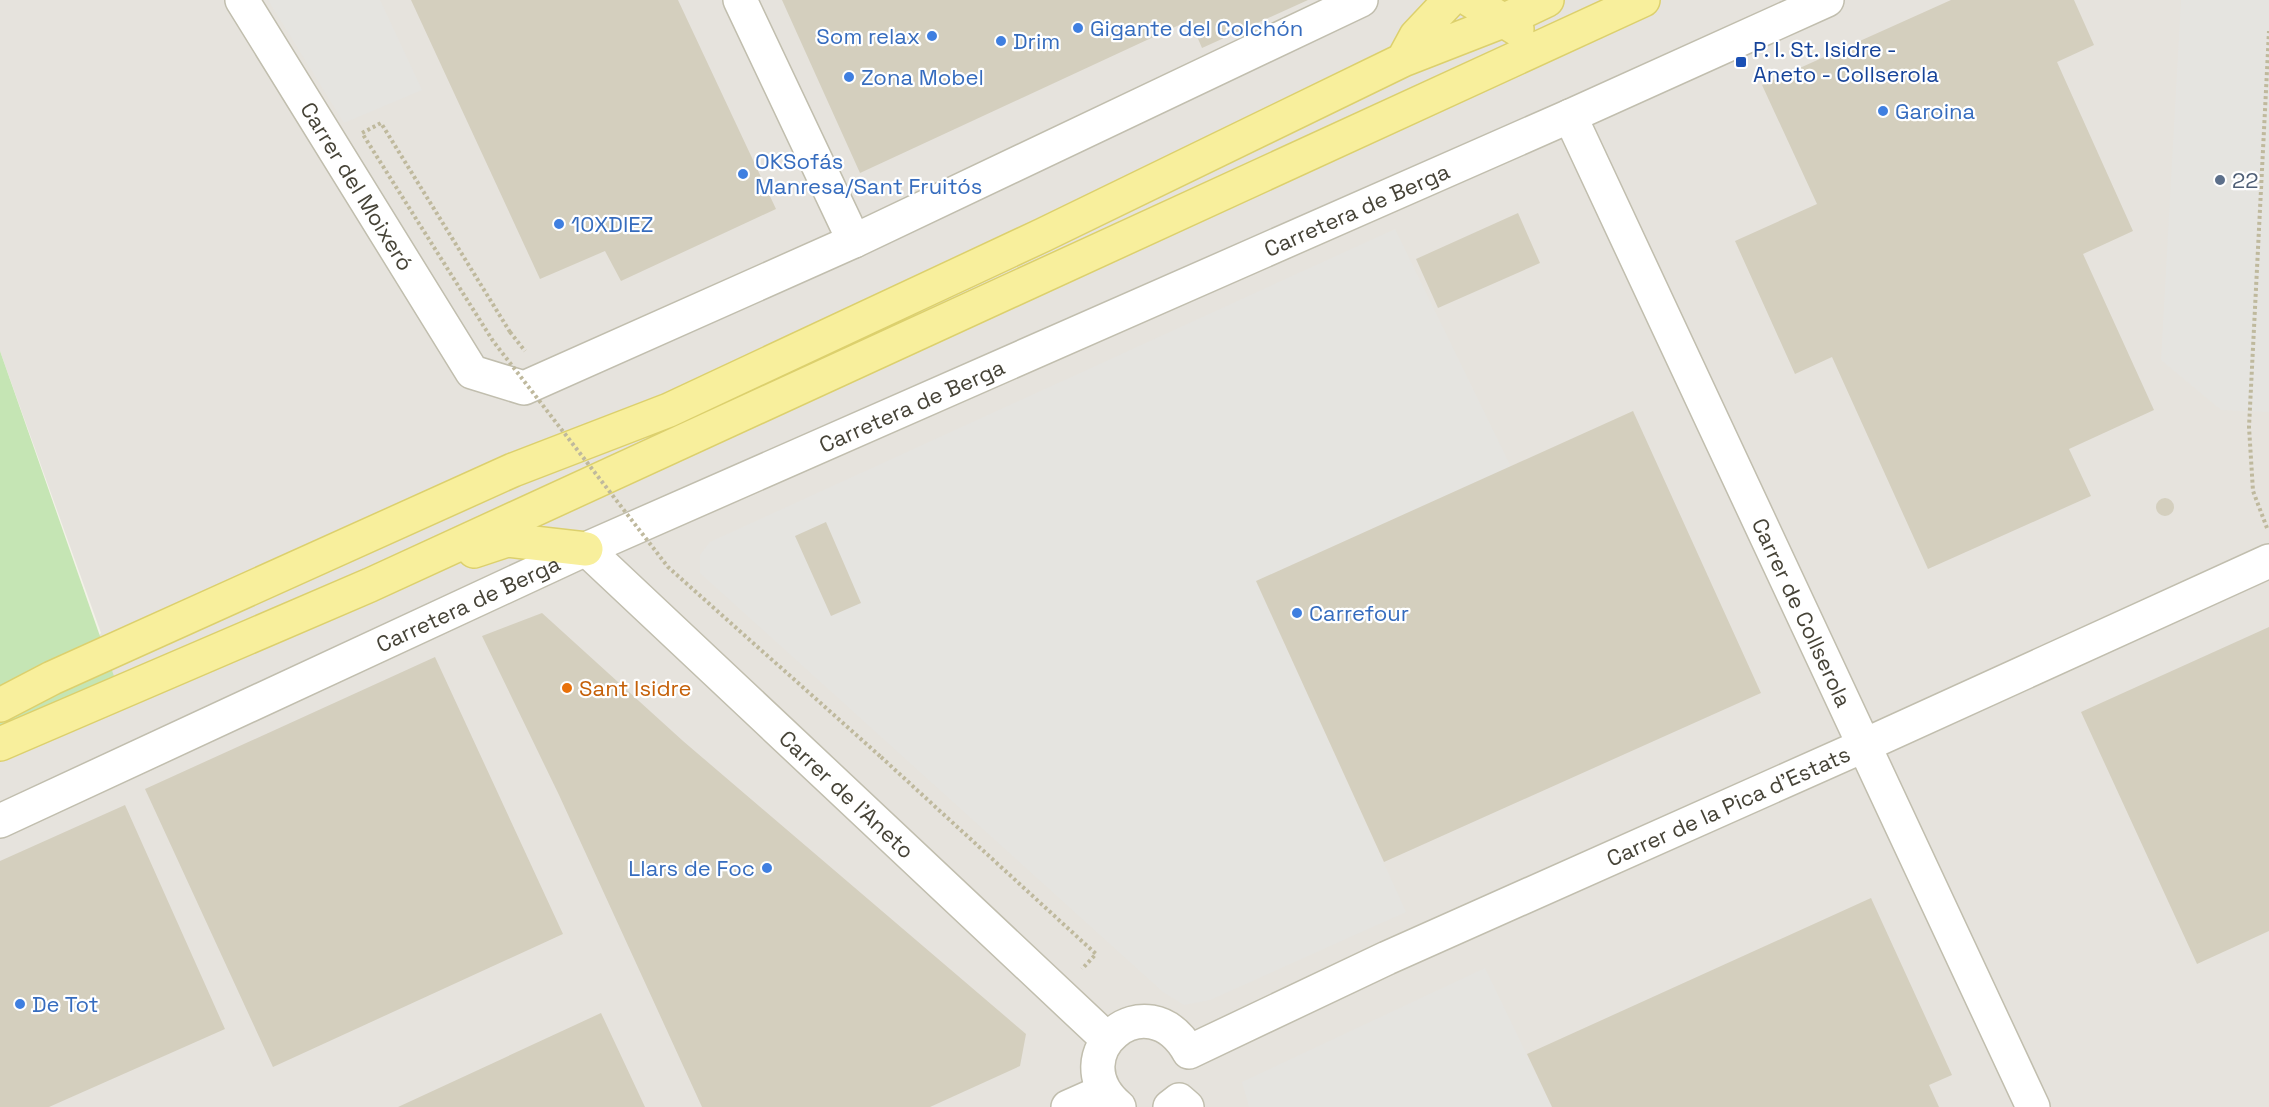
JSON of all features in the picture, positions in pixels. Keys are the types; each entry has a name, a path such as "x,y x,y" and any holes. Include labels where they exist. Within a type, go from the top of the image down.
{"main road":[{"path":"1402,60 1416,36 1450,0"},
{"path":"1470,0 1507,11 1527,35 1603,0"},
{"path":"0,705 52,678 513,470 669,410 1043,235 1402,60 1507,11 1547,0"},
{"path":"0,744 370,585 1643,0"},
{"path":"1097,249 1161,198 1307,127 1486,50 1507,11"},
{"path":"586,549 563,528 558,497 558,477 575,466 649,432 669,410"},
{"path":"370,585 507,540 586,549"}],"street":[{"name":"Carrer del Moixeró","path":"242,0 472,372 524,388 854,241"},
{"path":"740,0 854,241 1361,0"},
{"name":"Carretera de Berga","path":"0,821 586,549 1570,116 1827,0"},
{"name":"Carrer de Collserola","path":"1570,116 2033,1107"},
{"name":"Carrer de l'Aneto","path":"586,549 1107,1039"},
{"name":"Carrer de la Pica d'Estats","path":"1107,1039 1119,1028 1135,1022 1151,1021 1167,1027 1180,1037 1189,1052 1387,958 1865,746 2269,561"},
{"path":"1068,1107 1111,1099 1097,1064 1107,1039"}],"path":[{"path":"2269,31 2248,427 2253,490 2269,533"},
{"path":"510,332 381,123 362,133 493,341 669,567 1096,954 1058,993"}],"shaded area":[{"path":"0,0 2269,0 2269,1107 0,1107 0,741 101,633 0,351"},
{"path":"268,0 380,0 422,90 344,123"},
{"name":"22","path":"2181,0 2269,0 2269,412 2221,410 2161,360"},
{"path":"1395,229 1511,467 1256,581 1406,912 1210,1000 1184,1005 1163,992 700,573 700,555 710,542"},
{"path":"1485,968 1552,1107 1249,1107 1242,1082"}],"green space":[{"path":"0,351 115,679 0,741"}],"building":[{"path":"411,0 678,0 776,209 621,281 605,251 540,279"},
{"path":"782,0 1308,0 1202,48 1190,20 860,173"},
{"path":"1951,0 2074,0 2094,45 2057,62 2133,231 2083,254 2154,410 2069,449 2091,496 1928,569 1832,357 1795,374 1735,241 1817,204 1762,85"},
{"path":"1518,213 1540,263 1438,308 1416,259"},
{"path":"1633,411 1761,693 1384,862 1256,581"},
{"path":"2165,498 2171,501 2174,507 2171,513 2165,516 2159,513 2156,507 2159,501"},
{"path":"826,522 861,603 831,616 795,536"},
{"path":"542,613 683,741 1026,1034 1020,1066 930,1107 702,1107 559,795 482,636"},
{"path":"2269,627 2269,931 2197,964 2081,712"},
{"path":"435,657 563,934 273,1067 145,789"},
{"path":"125,805 225,1029 49,1107 0,1107 0,861"},
{"path":"1871,898 1952,1075 1929,1085 1939,1107 1552,1107 1527,1054"},
{"path":"601,1013 645,1107 398,1107"}],"place":[{"name":"Gigante del Colchón","path":"1078,28"},
{"name":"Som relax","path":"932,36"},
{"name":"Drim","path":"1001,41"},
{"name":"P. I. St. Isidre - Aneto - Collserola","path":"1741,62"},
{"name":"Zona Mobel","path":"849,77"},
{"name":"Garoina","path":"1883,111"},
{"name":"OKSofás Manresa/Sant Fruitós","path":"743,174"},
{"name":"22","path":"2220,180"},
{"name":"10XDIEZ","path":"559,224"},
{"name":"Carrefour","path":"1297,613"},
{"name":"Sant Isidre","path":"567,688"},
{"name":"Llars de Foc","path":"767,868"},
{"name":"De Tot","path":"20,1004"}]}
